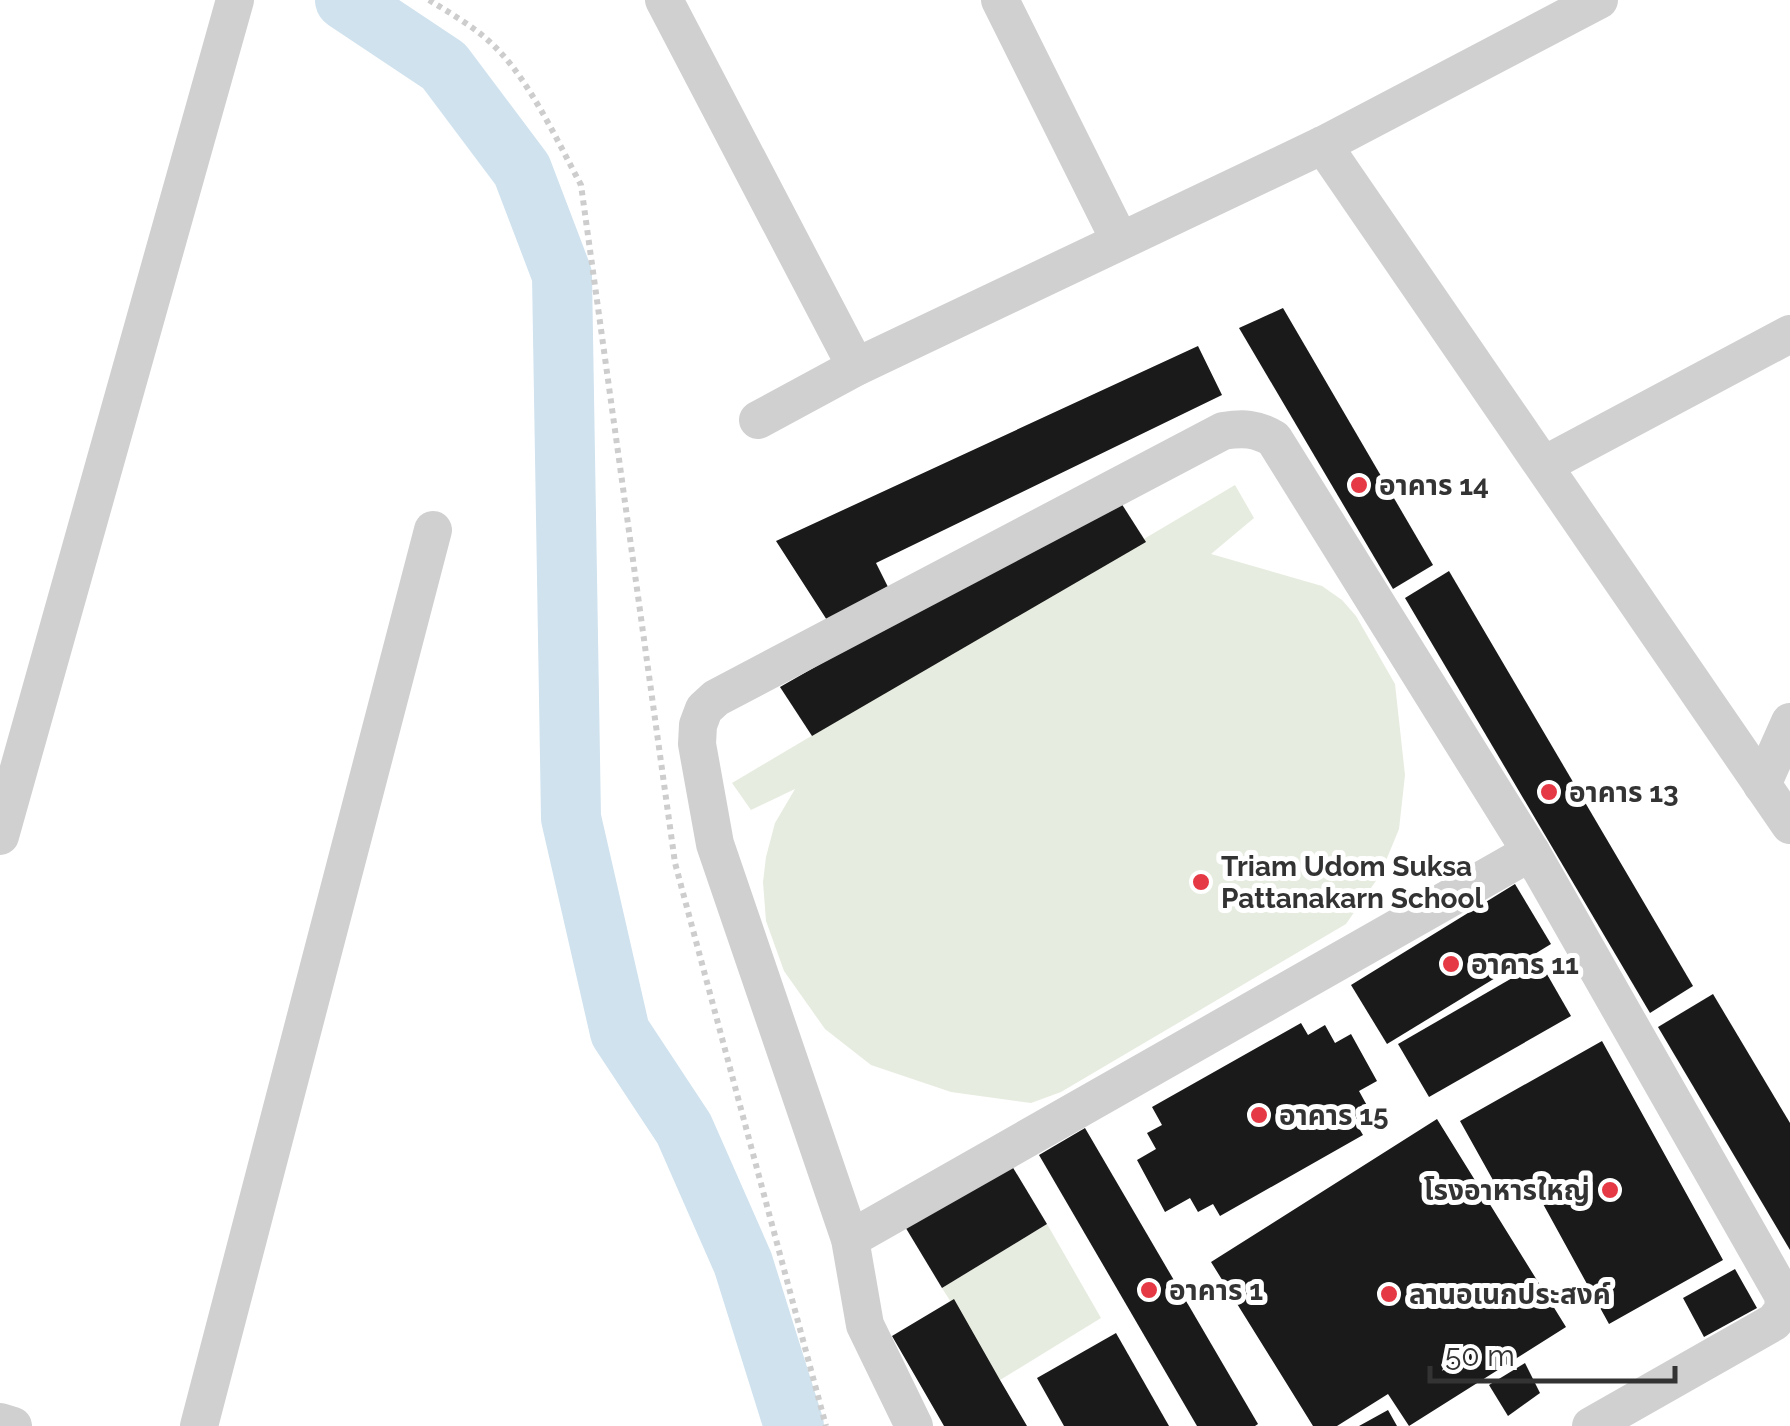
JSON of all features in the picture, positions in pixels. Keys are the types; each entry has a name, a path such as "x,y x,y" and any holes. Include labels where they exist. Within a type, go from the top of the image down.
{"street":[{"path":"0,836 235,0"},
{"path":"664,0 856,367"},
{"path":"1000,0 1120,241"},
{"path":"758,420 856,367 1323,145 1598,0"},
{"path":"1323,145 1790,825"},
{"path":"1544,465 1790,334"},
{"path":"914,1426 865,1325 850,1239 715,844 697,744 698,725 704,709 716,698 1223,431 1244,428 1261,431 1274,440 1530,852 1783,1295 1784,1309 1774,1322 1591,1426"},
{"path":"199,1426 433,530"},
{"path":"1762,785 1790,722"},
{"path":"850,1239 1530,852"},
{"path":"0,1422 13,1426"}],"path":[{"path":"429,0 499,50 554,135 580,185 675,864 826,1426"}],"shaded area":[{"path":"1235,485 1254,518 1211,554 1322,586 1342,600 1356,616 1395,684 1405,775 1399,829 1380,875 1346,924 1061,1092 1031,1103 951,1092 871,1065 825,1029 784,971 766,921 766,857 775,823 795,789 751,810 732,783"},
{"path":"1047,1224 1101,1318 1000,1380 942,1288"}],"building":[{"name":"อาคาร 14","path":"1283,308 1433,565 1393,589 1239,328"},
{"path":"1198,346 1222,395 876,563 892,595 834,631 776,541"},
{"path":"1116,495 1146,542 812,736 780,687"},
{"name":"อาคาร 13","path":"1449,571 1693,986 1650,1013 1405,598"},
{"name":"อาคาร 11","path":"1515,884 1551,944 1387,1044 1351,985"},
{"path":"1540,962 1571,1016 1429,1097 1398,1044"},
{"path":"1713,994 1790,1123 1790,1250 1658,1027"},
{"name":"อาคาร 15","path":"1301,1023 1308,1035 1325,1025 1335,1043 1351,1034 1377,1081 1359,1091 1370,1111 1354,1120 1363,1135 1220,1216 1213,1204 1198,1212 1190,1198 1165,1212 1137,1160 1156,1149 1147,1133 1162,1125 1152,1107"},
{"name":"โรงอาหารใหญ่","path":"1602,1041 1723,1260 1609,1324 1531,1182 1503,1198 1460,1121"},
{"name":"ลานอเนกประสงค์","path":"1437,1119 1566,1327 1409,1426 1388,1394 1337,1426 1313,1426 1211,1262"},
{"name":"อาคาร 1","path":"1085,1128 1258,1424 1255,1426 1197,1426 1039,1155"},
{"path":"1009,1161 1047,1224 942,1288 904,1225"},
{"path":"1735,1269 1757,1308 1704,1337 1683,1298"},
{"path":"954,1299 1027,1426 944,1426 892,1336"},
{"path":"1116,1333 1169,1426 1064,1426 1037,1378"},
{"path":"1525,1363 1540,1393 1508,1416 1489,1385"},
{"path":"1388,1410 1397,1426 1359,1426"}],"waterway":[{"path":"345,0 444,66 522,170 562,275 571,818 620,1032 684,1129 743,1263 794,1426"}],"place":[{"name":"อาคาร 14","path":"1359,485"},
{"name":"อาคาร 13","path":"1549,792"},
{"name":"Triam Udom Suksa Pattanakarn School","path":"1201,882"},
{"name":"อาคาร 11","path":"1451,964"},
{"name":"อาคาร 15","path":"1259,1115"},
{"name":"โรงอาหารใหญ่","path":"1610,1190"},
{"name":"อาคาร 1","path":"1149,1290"},
{"name":"ลานอเนกประสงค์","path":"1389,1294"}]}
